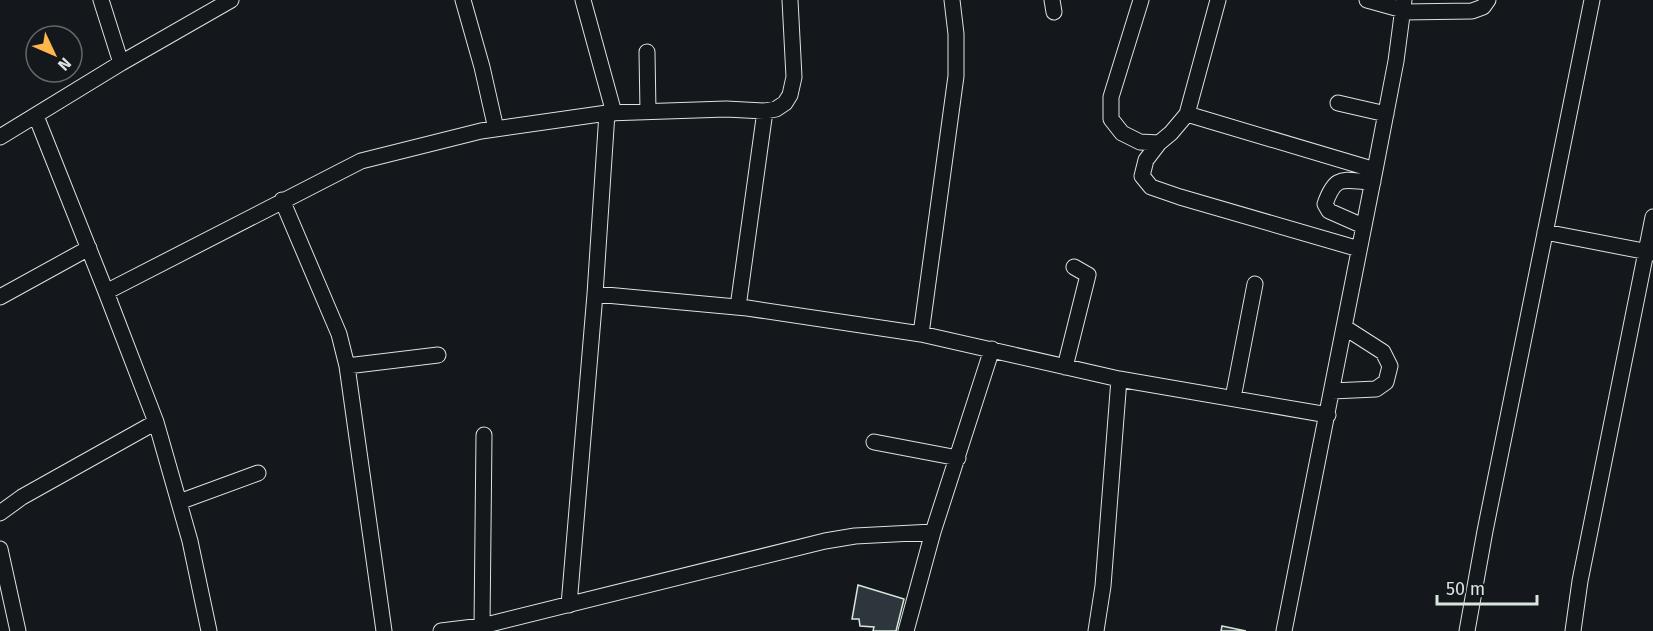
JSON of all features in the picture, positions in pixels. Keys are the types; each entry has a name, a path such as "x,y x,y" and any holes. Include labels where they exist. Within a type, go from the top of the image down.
{"street":[{"path":"101,0 121,63"},
{"path":"0,137 121,63 231,0"},
{"path":"462,0 482,67 496,129"},
{"path":"569,605 610,113 583,0"},
{"path":"106,292 361,161 496,129 610,113 726,108 765,111 776,109 785,103 790,95 794,77 790,0"},
{"path":"921,334 956,76 956,34 952,0"},
{"path":"1141,0 1111,97 1111,119 1122,133 1140,142 1159,143"},
{"path":"1218,0 1187,114 1146,160 1142,176 1151,187 1180,197 1359,249"},
{"path":"1367,0 1404,7 1472,11 1483,7 1488,0"},
{"path":"1467,631 1592,0"},
{"path":"1284,631 1386,114 1404,7"},
{"path":"647,52 648,112"},
{"path":"1338,103 1386,114"},
{"path":"738,307 765,111"},
{"path":"1187,114 1374,176"},
{"path":"36,117 156,422 190,541 209,631"},
{"path":"1363,226 1329,211 1324,204 1331,186 1339,181 1374,176"},
{"path":"282,200 339,334 347,366 384,631"},
{"path":"1573,631 1580,581 1650,253 1653,217"},
{"path":"1545,232 1650,253"},
{"path":"0,297 89,248"},
{"path":"1065,367 1088,275 1074,267"},
{"path":"1233,398 1255,284"},
{"path":"595,294 738,307 921,334 1119,379 1328,415"},
{"path":"1332,391 1376,389 1386,382 1390,366 1383,352 1344,327"},
{"path":"906,631 933,532 992,349"},
{"path":"347,366 438,355"},
{"path":"1096,631 1102,586 1119,379"},
{"path":"0,513 22,497 156,422"},
{"path":"482,626 484,435"},
{"path":"874,442 958,458"},
{"path":"179,502 258,473"},
{"path":"441,631 482,626 825,541 855,536 933,532"},
{"path":"0,549 18,631"}],"building":[{"path":"858,585 904,599 896,631 873,631 874,627 860,626 859,619 852,619"},
{"path":"1222,626 1246,631 1221,631"}]}
